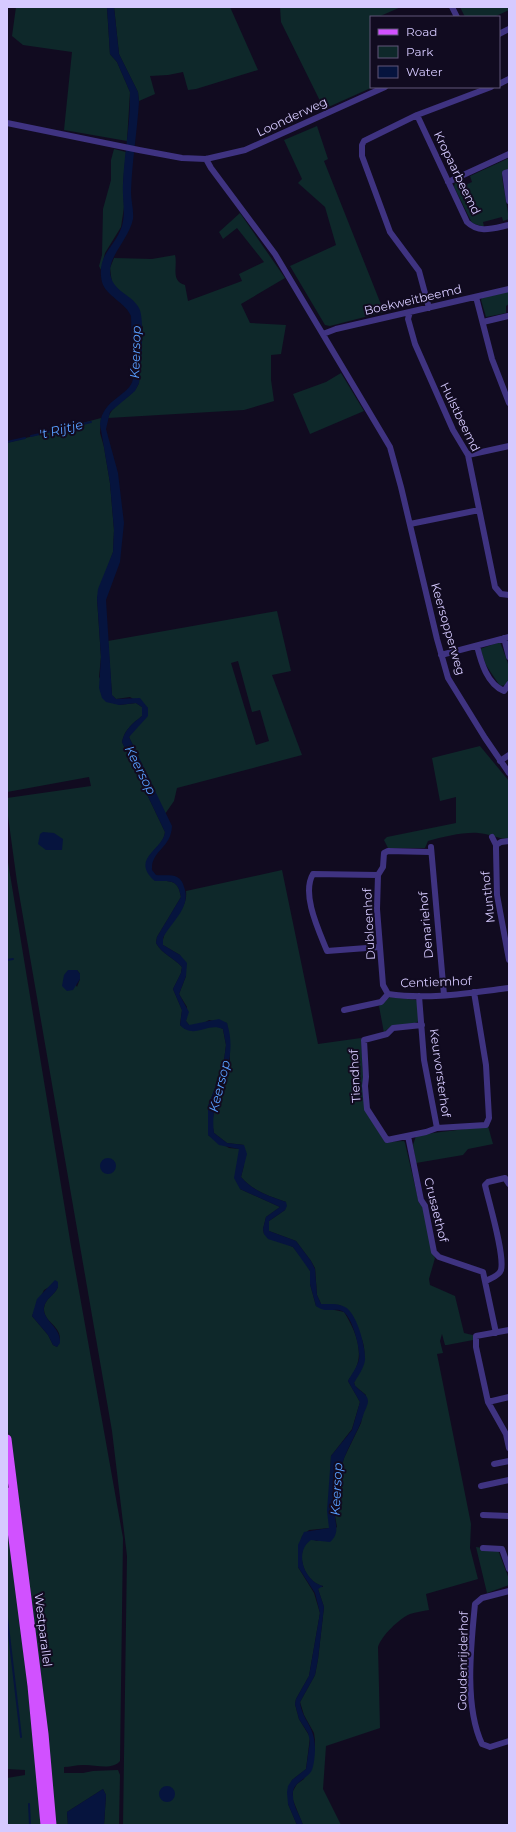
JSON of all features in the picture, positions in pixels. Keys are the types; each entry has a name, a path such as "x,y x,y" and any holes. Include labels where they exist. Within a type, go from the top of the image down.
{"main road":[{"name":"Westparallel","path":"7,1439 44,1734 52,1825"},
{"name":"Westparallel","path":"7,1492 33,1700 45,1825"}],"street":[{"path":"452,7 456,16"},
{"path":"500,34 509,29"},
{"path":"500,84 509,79"},
{"name":"Loonderweg","path":"206,159 245,150 382,88"},
{"path":"429,308 419,272 390,232 362,156 362,145 364,141 417,116 488,88"},
{"name":"Kropaarbeemd","path":"417,116 467,222 473,228 481,230 509,225"},
{"path":"7,124 182,158 206,159 211,168 275,254 390,447 410,524 479,510"},
{"path":"448,182 509,154"},
{"path":"509,172 505,173 509,201"},
{"name":"Boekweitbeemd","path":"323,334 336,329 509,289"},
{"path":"476,297 492,359 509,403"},
{"name":"Hulstbeemd","path":"410,312 408,319 415,344 453,430 468,455 495,587 501,594 509,595"},
{"path":"483,322 508,316"},
{"path":"468,455 509,446"},
{"name":"Keersopperweg","path":"410,524 441,655 448,678 509,773"},
{"path":"441,655 507,637 509,657"},
{"path":"477,646 482,667 496,688 504,691 509,684"},
{"path":"500,761 509,755"},
{"path":"492,837 496,845 501,842 509,841"},
{"name":"Munthof","path":"496,845 497,895 509,960"},
{"name":"Dubloenhof","path":"388,994 383,985 377,909 378,875 383,867 384,853 388,851 431,849"},
{"name":"Denariehof","path":"431,849 444,995"},
{"path":"378,875 313,874 311,878 310,906 327,951 380,947"},
{"name":"Centiemhof","path":"344,1010 381,1002 388,994 419,996 444,995 509,988"},
{"name":"Tiendhof","path":"422,1025 393,1028 387,1034 364,1040 367,1109 387,1140 437,1128 486,1125 489,1118 486,1065 474,992"},
{"name":"Keurvorsterhof","path":"419,996 424,1060 437,1128"},
{"name":"Crusaethof","path":"408,1136 421,1200 425,1206 434,1252 439,1258 483,1272 486,1281"},
{"path":"496,1333 486,1281 496,1276 501,1271 501,1256 485,1185 488,1182 505,1178 509,1184"},
{"path":"509,1330 476,1336 476,1348 488,1402 506,1434 509,1448"},
{"path":"488,1402 509,1397"},
{"path":"494,1464 509,1461"},
{"path":"481,1486 509,1480"},
{"path":"483,1515 509,1516"},
{"path":"483,1548 502,1549 509,1569"},
{"name":"Goudenrijderhof","path":"509,1591 480,1599 475,1604 471,1672 472,1712 476,1731 482,1744 490,1747 509,1741"}],"green space":[{"path":"16,7 107,7 110,54 117,62 130,92 127,141 64,130 72,52 23,45 12,36"},
{"path":"114,7 230,7 258,70 196,89 188,90 183,72 150,76 155,94 139,101 138,92 119,54"},
{"path":"280,7 401,7 380,16 370,16 371,88 324,109 281,22"},
{"path":"460,7 509,7 509,10 496,16 464,16"},
{"path":"317,126 328,159 324,161 384,312 330,326 325,325 290,266 336,245 325,207 298,183 302,179 284,140"},
{"path":"114,149 126,152 123,183 124,207 121,227 105,253 101,270 99,266 102,255 103,209 111,180 111,160"},
{"path":"509,158 509,169 503,172 502,177 509,219 503,221 502,217 483,222 484,227 472,223 454,187 455,182 458,181 461,187 472,182 470,176"},
{"path":"240,213 285,278 241,304 250,323 286,325 281,354 271,355 271,380 274,401 244,410 108,418 115,408 132,393 139,383 143,327 124,295 112,283 110,268 114,258 152,259 175,255 176,277 180,283 185,285 188,301 242,281 239,274 264,262 237,228 223,239 219,232"},
{"path":"509,291 509,304 506,306 506,313 486,317 481,300 482,298"},
{"path":"341,373 364,411 310,434 293,394 326,382"},
{"path":"101,418 100,433 110,483 114,530 113,552 97,598 101,657 99,677 119,705 136,703 142,707 142,716 127,730 122,742 165,832 163,839 147,860 155,881 173,882 180,891 181,897 157,937 156,943 161,950 182,967 181,973 173,989 182,1010 180,1025 185,1029 216,1025 223,1029 226,1045 223,1068 208,1106 208,1135 229,1148 239,1149 240,1189 280,1207 266,1217 263,1229 264,1234 293,1247 310,1271 310,1284 316,1306 344,1312 357,1339 359,1353 358,1361 355,1370 348,1381 360,1402 352,1429 331,1456 329,1528 309,1530 302,1536 298,1551 298,1567 314,1593 320,1613 309,1676 296,1699 295,1704 299,1719 310,1737 306,1769 292,1780 288,1804 297,1825 123,1825 127,1556 112,1431 17,882 7,809 7,798 91,786 89,777 7,792 7,443","holes":["68,970 77,970 80,974 77,987"]},
{"path":"277,611 291,671 272,675 302,755 177,788 174,801 165,814 129,737 148,708 130,697 116,699 112,695 108,641","holes":["238,661 252,712 260,710 269,741 256,745 231,663"]},
{"path":"500,642 508,664 509,675 506,685 500,686 486,665 480,649"},
{"path":"480,746 509,781 509,839 482,834 466,833 428,841 425,848 388,848 384,840 387,837 456,823 456,797 440,801 432,758"},
{"path":"7,856 71,1246 123,1538 120,1761 112,1766 83,1765 64,1767 64,1773 118,1770 120,1775 119,1825 104,1825 106,1795 103,1789 67,1812 68,1825 55,1825 7,1423","holes":["55,1281 58,1287 48,1299 44,1308 47,1318 59,1334 60,1340 57,1347 53,1345 48,1335 32,1316 44,1290 51,1286"]},
{"path":"282,870 318,1044 361,1038 365,1110 385,1142 404,1141 405,1143 419,1203 423,1207 435,1258 429,1279 430,1285 455,1296 464,1333 477,1336 473,1340 445,1345 442,1334 440,1341 443,1353 437,1354 471,1524 470,1548 478,1579 426,1594 429,1610 412,1613 406,1616 391,1628 380,1642 378,1647 380,1728 326,1746 323,1789 341,1825 303,1825 293,1800 293,1791 297,1784 304,1779 315,1750 314,1733 304,1715 300,1702 315,1675 324,1607 318,1589 319,1587 323,1586 316,1583 306,1573 302,1558 306,1544 311,1539 317,1541 337,1527 334,1510 340,1472 344,1458 361,1423 366,1395 355,1386 354,1382 364,1359 363,1342 359,1333 340,1305 321,1304 317,1295 315,1268 296,1241 269,1231 269,1221 285,1210 286,1202 273,1198 246,1182 241,1177 244,1165 244,1145 227,1143 214,1133 212,1123 215,1107 230,1061 227,1023 209,1020 200,1025 189,1025 186,1021 187,1007 179,994 186,976 180,955 163,945 166,931 180,912 186,899 186,891"},
{"path":"390,997 416,1000 419,1003 419,1021 391,1027 384,1033 379,1006"},
{"path":"488,1126 493,1144 468,1149 463,1155 416,1163 413,1145 416,1136"},
{"path":"7,1504 43,1825 7,1825 7,1778 25,1775 25,1770 7,1769"},
{"path":"476,1547 498,1550 509,1579 509,1585 487,1593"}],"water":[{"name":"Keersop","path":"107,7 114,7 119,54 138,92 139,102 131,195 133,219 128,233 113,259 110,271 114,284 139,308 142,322 139,383 135,391 110,412 106,429 118,473 124,523 120,562 106,600 112,695 116,699 140,698 148,708 148,716 129,737 172,826 171,834 155,858 152,870 156,875 175,876 181,880 186,894 183,908 163,938 163,945 180,955 187,963 186,976 179,994 189,1012 186,1021 189,1025 219,1019 227,1023 230,1039 230,1054 215,1105 213,1119 214,1133 227,1143 244,1145 247,1154 241,1177 246,1182 273,1198 286,1202 287,1206 285,1210 269,1221 269,1231 296,1241 315,1269 317,1295 321,1304 339,1305 345,1307 349,1311 357,1323 360,1331 365,1355 361,1372 354,1383 366,1396 368,1403 340,1472 335,1508 336,1534 330,1542 311,1540 306,1545 302,1559 311,1579 323,1586 318,1589 324,1607 315,1675 300,1702 303,1714 313,1734 315,1748 312,1770 294,1787 293,1791 293,1800 303,1825 297,1825 288,1804 287,1792 288,1786 292,1780 306,1769 310,1741 308,1733 299,1719 295,1704 296,1699 309,1676 320,1613 315,1593 298,1567 298,1545 304,1532 329,1528 327,1511 331,1456 352,1430 360,1402 348,1381 356,1368 359,1359 359,1348 355,1333 346,1314 339,1310 323,1310 316,1306 310,1284 310,1271 293,1247 268,1239 264,1234 263,1229 266,1217 280,1207 240,1189 234,1178 239,1149 219,1145 208,1135 208,1106 223,1068 226,1045 223,1029 217,1027 190,1031 180,1025 182,1010 173,989 181,973 182,967 161,950 156,943 157,937 181,897 180,891 173,882 155,881 148,873 145,866 146,860 159,844 165,832 122,742 127,730 142,716 142,707 136,703 119,705 106,702 102,698 99,688 101,657 97,598 98,589 113,552 114,530 110,483 100,424 102,415 106,408 127,390 133,379 131,316 128,311 104,287 101,272 104,258 119,234 123,221 123,189 130,98 130,92 117,62 110,54"},
{"path":"43,832 54,833 63,839 62,850 46,850 38,844 40,834"},
{"path":"68,970 77,970 80,974 80,979 73,990 67,991 62,986 64,975"},
{"path":"105,1158 111,1158 116,1163 114,1172 111,1174 105,1174 100,1169 100,1163"},
{"path":"55,1280 58,1282 58,1287 45,1304 44,1312 60,1337 60,1343 57,1347 53,1345 48,1335 32,1316 37,1299"},
{"path":"167,1786 173,1788 175,1794 173,1800 167,1802 161,1800 159,1794 161,1788"},
{"path":"103,1789 106,1795 104,1825 68,1825 67,1812"}],"waterway":[{"name":"'t Rijtje","path":"31,436 91,422"},
{"name":"'t Rijtje","path":"7,442 25,438"},
{"path":"7,960 13,959"},
{"path":"7,1617 21,1737"},
{"path":"29,1804 30,1825"}]}
